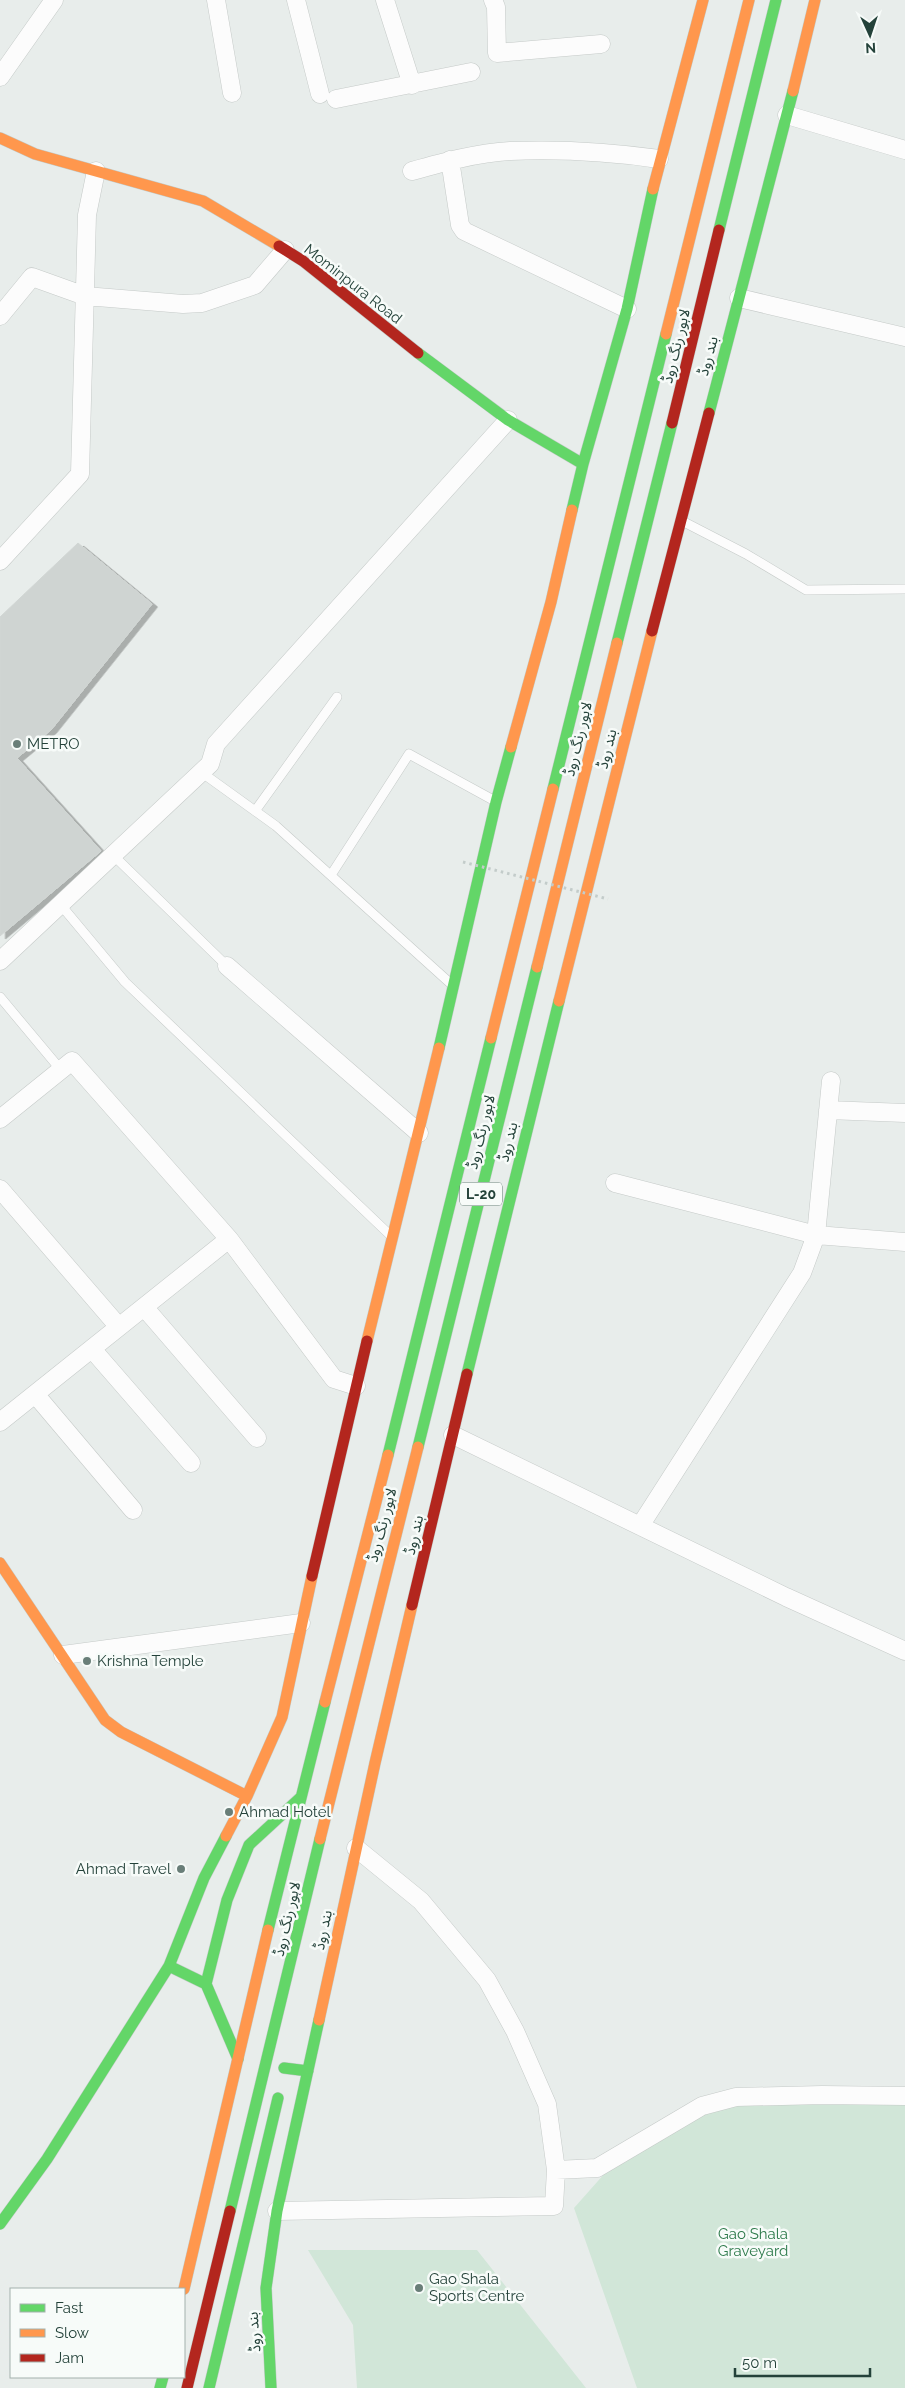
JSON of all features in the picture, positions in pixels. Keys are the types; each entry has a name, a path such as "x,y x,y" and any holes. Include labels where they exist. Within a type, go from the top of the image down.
{"main road":[{"path":"0,2224 47,2158 169,1966 204,1878 247,1796 282,1717 301,1623 356,1386 419,1134 452,985 496,802 551,602 583,464 627,309 660,159 703,0"},
{"name":"لاہور رنگ روڈ","path":"184,2288 300,1798 366,1540 749,0"},
{"name":"لاہور رنگ روڈ","path":"188,2388 297,1941 370,1628 428,1409 776,0"},
{"name":"بند روڈ","path":"271,2388 266,2288 277,2211 356,1848 508,1203 815,0"},
{"name":"Mominpura Road","path":"0,138 35,154 202,201 303,260 394,335 508,420 583,464"},
{"path":"0,1563 63,1655 104,1720 121,1732 247,1796"},
{"path":"238,2059 206,1984 227,1900 248,1846 300,1798"},
{"path":"293,2005 297,1941"},
{"path":"169,1966 206,1984"},
{"path":"209,2388 283,2072 308,2071"}],"street":[{"path":"0,77 54,0"},
{"path":"216,0 232,94"},
{"path":"296,0 328,97 412,85 471,72"},
{"path":"385,0 412,85"},
{"path":"494,0 496,6 498,53 601,44"},
{"path":"787,115 905,150"},
{"path":"412,171 450,160 509,151 621,153 660,159"},
{"path":"450,160 460,225 464,231 627,309"},
{"path":"0,561 80,474 87,215 96,171"},
{"path":"0,316 6,297 32,277 85,296 183,304 202,303 255,285 285,250"},
{"path":"739,298 905,337"},
{"path":"0,961 210,764 216,744 508,420"},
{"path":"227,966 419,1134"},
{"path":"0,1119 72,1061 229,1239 334,1379 356,1386"},
{"path":"640,1526 802,1273 816,1235 831,1081"},
{"path":"828,1110 905,1113"},
{"path":"615,1183 816,1235 905,1242"},
{"path":"0,1189 119,1327"},
{"path":"0,1422 229,1239"},
{"path":"144,1307 257,1438"},
{"path":"92,1349 191,1463"},
{"path":"35,1394 133,1510"},
{"path":"453,1435 786,1598 905,1651"},
{"path":"63,1655 301,1623"},
{"path":"277,2211 554,2206 556,2170 547,2104 515,2030 487,1980 421,1901 356,1848"},
{"path":"556,2170 598,2168 702,2106 736,2097 905,2096"}],"lane":[{"path":"681,520 746,554 806,590 905,589"},
{"path":"255,811 337,697"},
{"path":"331,875 409,754 496,802"},
{"path":"201,772 276,826 452,985"},
{"path":"113,855 227,966"},
{"path":"60,904 124,982 392,1237"},
{"path":"0,997 61,1070"}],"path":[{"path":"463,862 608,899"}],"green space":[{"name":"Gao Shala Graveyard","path":"707,2095 905,2097 905,2388 637,2388 574,2208 629,2146"},
{"name":"Gao Shala Sports Centre","path":"308,2250 477,2250 586,2388 357,2388 353,2325"}],"building":[{"name":"METRO","path":"78,543 152,604 51,730 17,758 101,851 0,936 0,617"}],"traffic: fast":[{"path":"719,230 776,0"},
{"path":"709,413 793,91"},
{"path":"572,510 583,464 627,309 653,189"},
{"path":"553,789 666,334"},
{"path":"418,353 508,420 583,464"},
{"path":"617,643 672,423"},
{"path":"439,1048 496,802 511,747"},
{"path":"418,1447 537,967"},
{"path":"467,1374 559,1001"},
{"path":"388,1455 491,1038"},
{"path":"268,1930 325,1702"},
{"path":"238,2059 206,1984 227,1900 249,1845 300,1798"},
{"path":"0,2224 47,2159 169,1966 204,1878 226,1836"},
{"path":"230,2211 320,1839"},
{"path":"169,1966 206,1984"},
{"path":"271,2388 266,2288 277,2211 319,2020"},
{"path":"284,2068 308,2071"},
{"path":"209,2388 278,2098"},
{"path":"160,2388 163,2378"}],"traffic: slow":[{"path":"653,189 703,0"},
{"path":"666,334 749,0"},
{"path":"793,91 815,0"},
{"path":"0,138 35,154 203,201 279,246"},
{"path":"511,747 551,602 572,510"},
{"path":"559,1001 652,631"},
{"path":"537,967 617,643"},
{"path":"491,1038 553,789"},
{"path":"367,1341 439,1048"},
{"path":"320,1839 418,1447"},
{"path":"325,1702 388,1455"},
{"path":"0,1563 105,1720 121,1732 247,1796"},
{"path":"226,1836 247,1796 282,1717 312,1576"},
{"path":"319,2020 375,1763 412,1605"},
{"path":"184,2288 268,1930"}],"traffic: jam":[{"path":"672,423 719,230"},
{"path":"279,246 303,261 418,353"},
{"path":"652,631 709,413"},
{"path":"312,1576 367,1341"},
{"path":"412,1605 467,1374"},
{"path":"187,2388 230,2211"}],"place":[{"name":"METRO","path":"17,744"},
{"name":"Krishna Temple","path":"87,1661"},
{"name":"Ahmad Hotel","path":"229,1812"},
{"name":"Ahmad Travel","path":"181,1869"},
{"name":"Gao Shala Sports Centre","path":"419,2288"}]}
